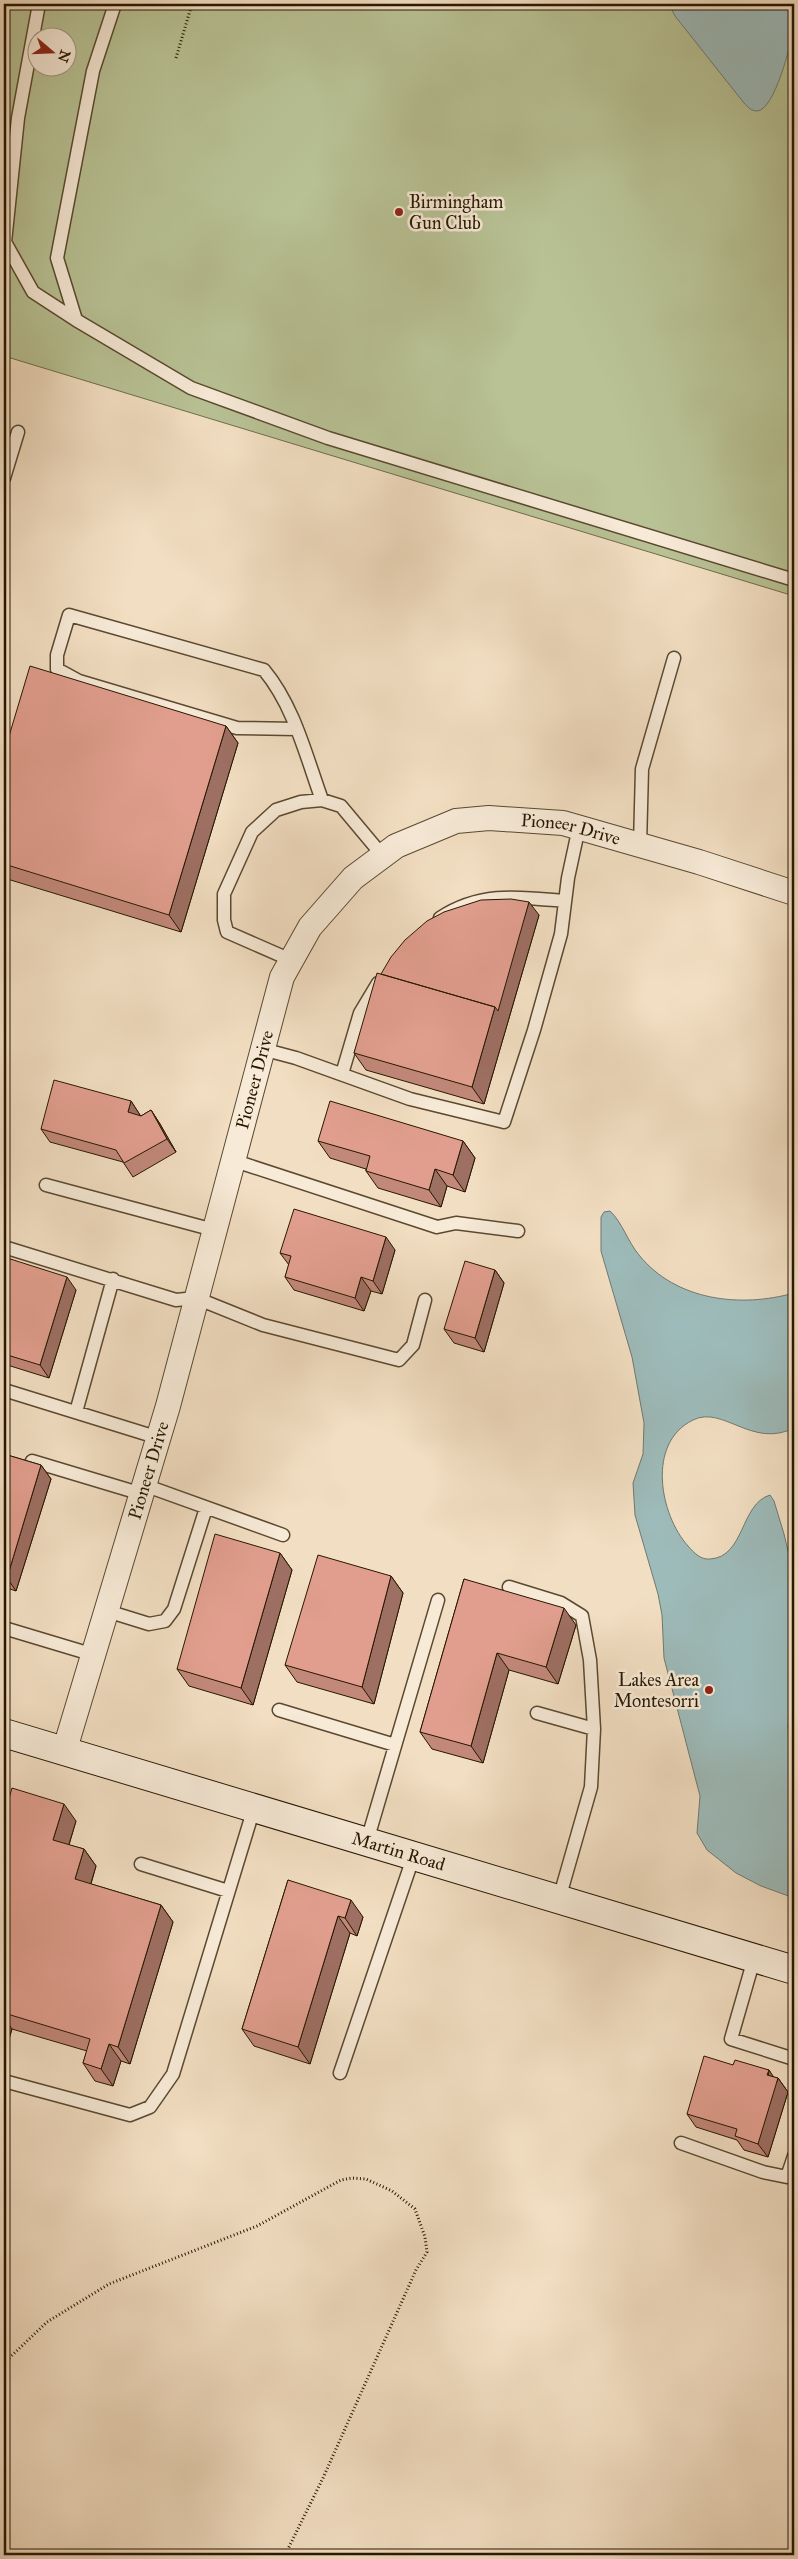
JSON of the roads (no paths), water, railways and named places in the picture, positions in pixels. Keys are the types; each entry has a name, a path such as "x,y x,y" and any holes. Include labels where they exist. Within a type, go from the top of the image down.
{"main road":[{"name":"Martin Road","path":"4,1733 794,1970"}],"street":[{"name":"Pioneer Drive","path":"64,1752 159,1438 282,977 310,927 353,878 396,846 429,830 456,821 488,818 528,819 564,823 794,893"}],"lane":[{"path":"39,4 18,118 5,242 33,292 76,320 191,388 328,438 794,580"},
{"path":"76,320 57,258 93,71 115,4"},
{"path":"4,478 18,432"},
{"path":"297,729 238,728 79,681 57,669 57,655 70,615 264,670 276,684 297,729 322,800"},
{"path":"640,845 642,769 674,658"},
{"path":"291,960 227,932 224,920 224,894 252,832 276,810 301,802 322,800 341,806 382,856"},
{"path":"262,1049 342,1074 410,1099 504,1122 534,1030 561,934 565,901 579,827"},
{"path":"426,927 456,907 506,896 565,901"},
{"path":"342,1074 360,1013 384,974"},
{"path":"232,1160 437,1227 456,1223 518,1232"},
{"path":"46,1185 214,1230"},
{"path":"4,1247 113,1279 176,1300 196,1298 263,1325 399,1360 412,1345 425,1300"},
{"path":"76,1412 113,1279"},
{"path":"4,1390 159,1438"},
{"path":"32,1461 206,1508 283,1535"},
{"path":"106,1611 148,1624 165,1622 174,1610 206,1508"},
{"path":"509,1587 561,1602 582,1616 590,1660 594,1729 591,1787 559,1899"},
{"path":"368,1841 438,1600"},
{"path":"4,1628 94,1654"},
{"path":"279,1710 396,1745"},
{"path":"537,1713 594,1729"},
{"path":"4,2082 130,2116 150,2107 173,2074 254,1808"},
{"path":"340,2073 414,1855"},
{"path":"141,1864 228,1891"},
{"path":"754,1959 731,2039 794,2058"},
{"path":"681,2142 763,2172 787,2177 794,2156"}],"water":[{"path":"669,4 794,4 794,27 786,60 776,88 764,108 755,111 744,103 675,16"},
{"path":"610,1211 635,1250 654,1270 671,1282 690,1291 710,1297 731,1300 774,1298 794,1293 794,1428 779,1433 765,1434 716,1418 704,1417 693,1420 678,1431 668,1445 663,1462 662,1480 670,1516 678,1533 693,1551 707,1559 721,1556 730,1549 760,1500 770,1495 774,1501 794,1576 794,1684 788,1726 794,1776 794,1898 761,1886 736,1873 707,1850 697,1833 700,1796 664,1658 662,1615 658,1594 635,1515 633,1483 643,1454 644,1423 632,1357 601,1251 601,1217 604,1212"}],"place":[{"name":"Birmingham Gun Club","path":"399,212"},
{"name":"Lakes Area Montesorri","path":"709,1690"}]}
